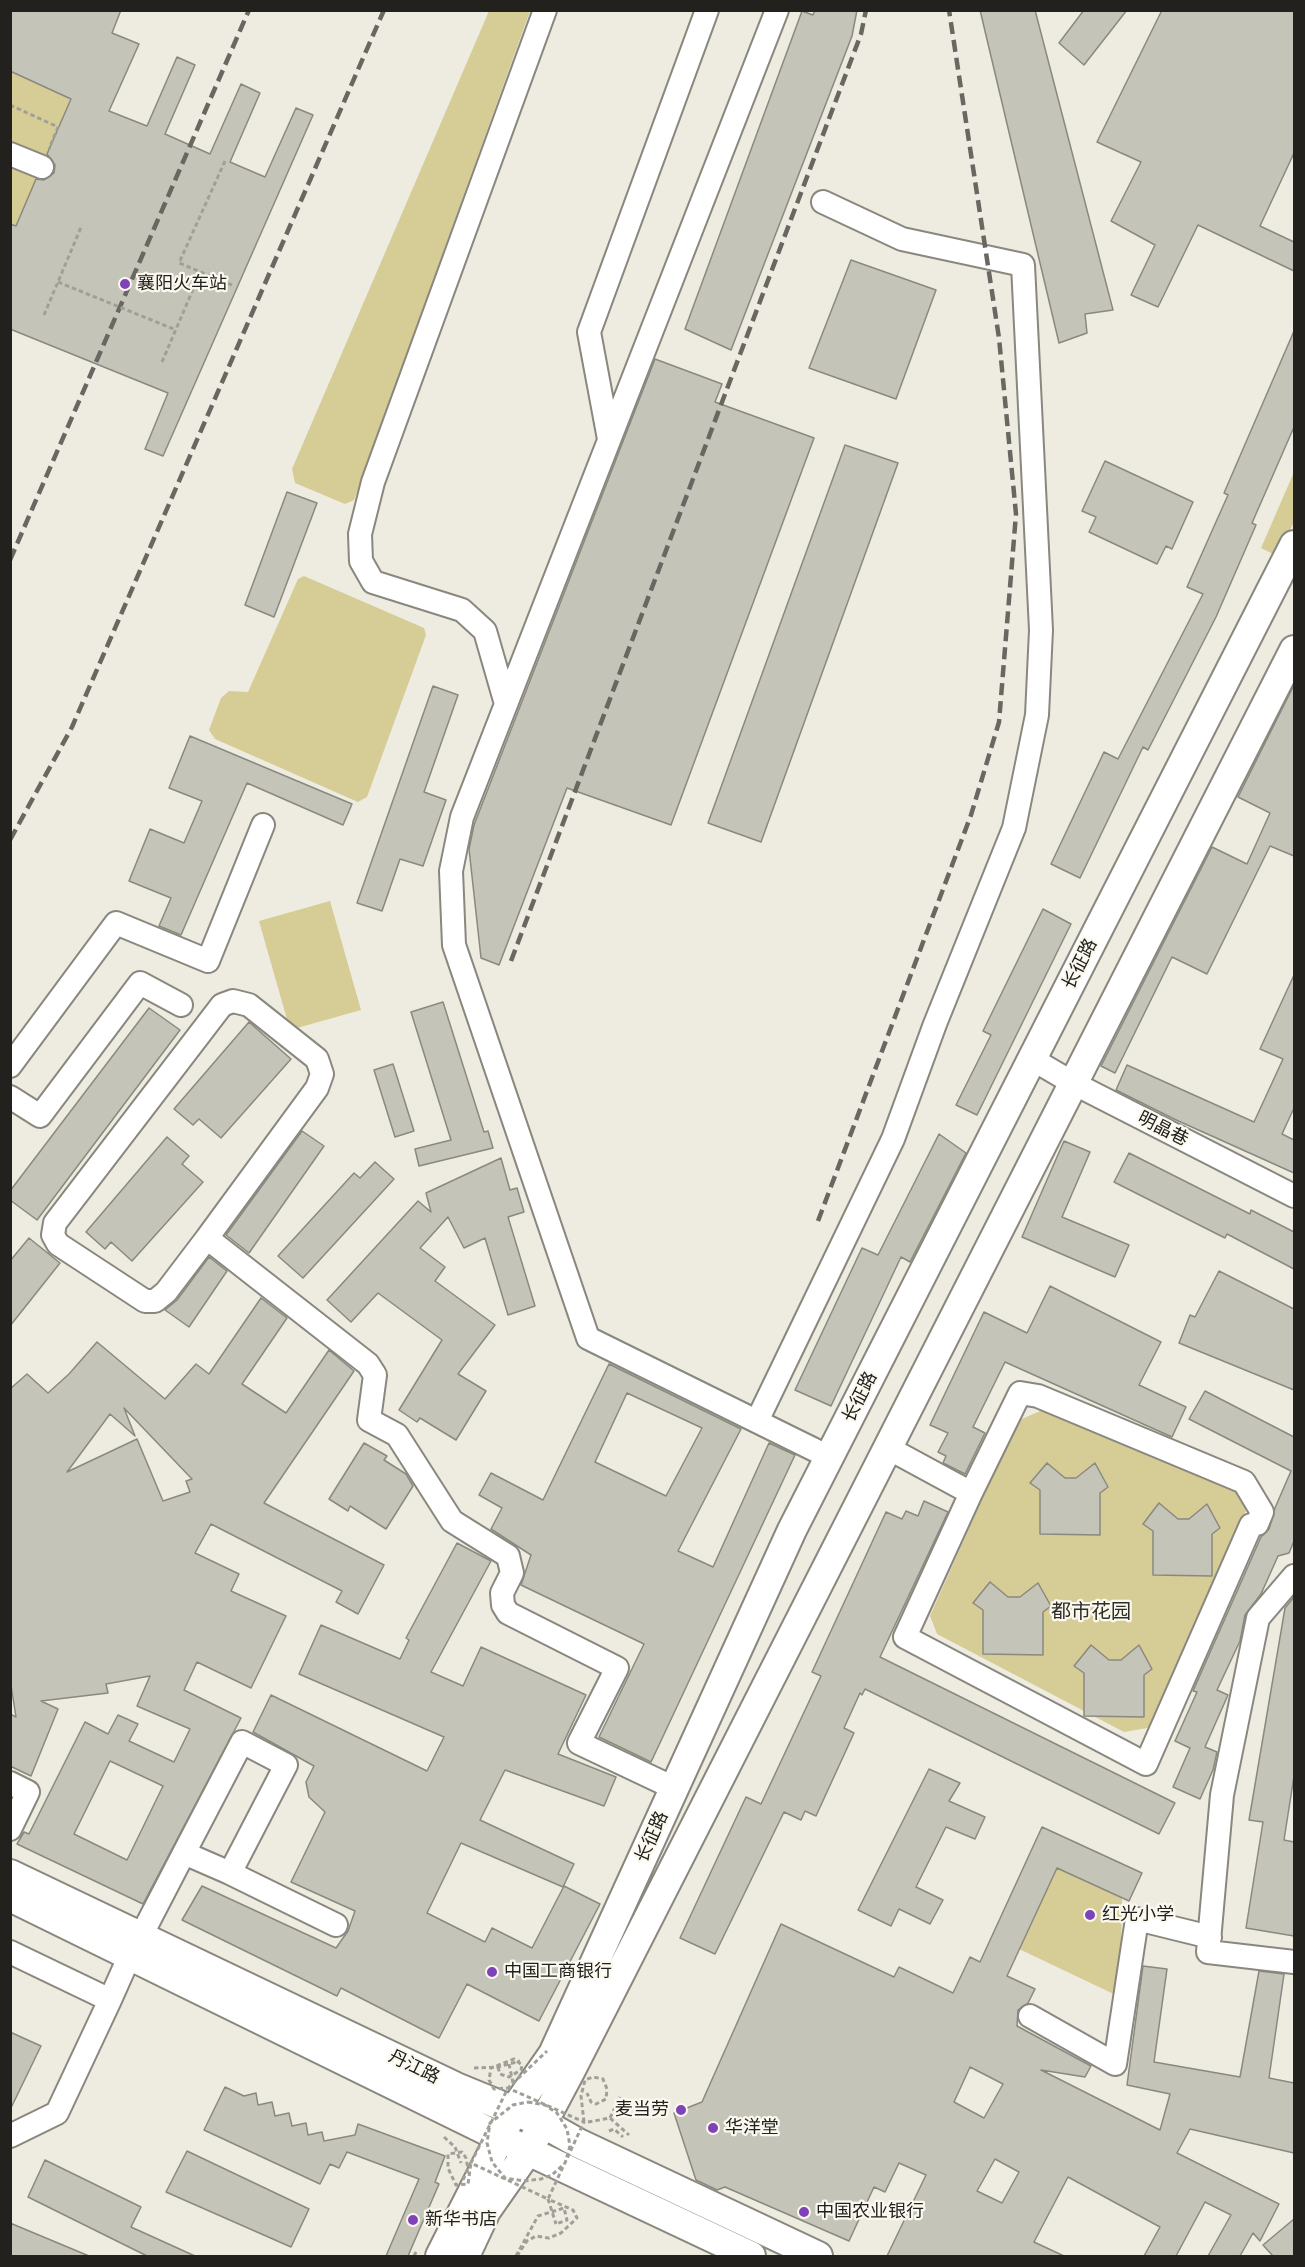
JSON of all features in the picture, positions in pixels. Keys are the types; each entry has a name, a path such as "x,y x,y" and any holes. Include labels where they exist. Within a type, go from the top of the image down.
{"main road":[{"name":"长征路","path":"479,2181 528,2151 564,2067 674,1788 792,1530 1294,545"},
{"name":"长征路","path":"440,2256 479,2181 505,2108 564,2067 888,1448 1294,650"},
{"name":"丹江路","path":"10,1874 135,1946 454,2100 543,2114 575,2150 751,2256"},
{"name":"丹江路","path":"10,1897 135,1946"},
{"path":"564,2067 564,2108 575,2150 533,2169 479,2181 477,2145 454,2100 564,2067"},
{"name":"丹江路","path":"505,2108 528,2151 575,2150 818,2256"},
{"name":"长征路","path":"465,2256 486,2211 479,2181"}],"street":[{"path":"506,704 485,631 462,610 373,582 361,561 360,534 373,482 544,10"},
{"path":"609,440 589,332 707,10"},
{"path":"777,10 462,817 451,871 454,945 588,1338 829,1457"},
{"path":"10,154 42,167"},
{"path":"757,1421 893,1139 935,1024 1014,828 1037,715 1040,662 1036,481 1023,265 902,239 823,202"},
{"path":"10,1066 116,923 208,961 263,825"},
{"path":"10,1097 40,1116 140,983 181,1005"},
{"path":"233,1001 249,1005 317,1059 322,1074 317,1088 207,1238 166,1292 155,1301 145,1301 58,1244 53,1235 54,1223 222,1005 233,1001"},
{"name":"明晶巷","path":"1032,1059 1073,1083 1294,1196"},
{"path":"207,1238 368,1364 375,1375 369,1420 397,1436 452,1521 508,1556 512,1573 502,1593 503,1605 508,1613 616,1668 579,1743 674,1788"},
{"path":"1020,1393 1038,1396 1244,1482 1262,1512 1257,1524 1251,1525 1146,1764 905,1637 970,1493 1020,1393"},
{"path":"888,1448 970,1493"},
{"path":"1294,1576 1258,1618 1222,1795 1208,1952 1294,1962"},
{"path":"10,2136 57,2113 135,1946 242,1742 286,1765 230,1873"},
{"path":"10,1783 28,1792 10,1829"},
{"path":"184,1853 336,1925"},
{"path":"1030,2016 1115,2064 1137,1919 1210,1937"},
{"path":"10,1952 111,2000"}],"path":[{"path":"10,105 58,127 42,167"},
{"path":"225,160 179,263 232,285"},
{"path":"44,315 82,225"},
{"path":"162,362 200,272"},
{"path":"58,282 176,330"},
{"path":"498,2067 500,2074 509,2077 521,2070 522,2065 514,2059 490,2068 489,2080 505,2108"},
{"path":"517,2256 527,2241 536,2236 549,2238 561,2234 577,2218 573,2210 548,2199 479,2181 461,2162 455,2147 454,2100 498,2067 525,2059"},
{"path":"479,2181 505,2108 509,2064"},
{"path":"479,2181 492,2162 487,2144 505,2108 564,2067 591,2102 596,2104 606,2099 607,2089 603,2079 593,2077 585,2080 581,2096 575,2150 548,2199 556,2224 567,2220 564,2208 538,2216 517,2256"},
{"path":"479,2181 468,2169 462,2152 448,2154 448,2168 456,2186 479,2181 541,2179 552,2175 610,2118 620,2097"},
{"path":"505,2108 528,2102 543,2114 575,2150 575,2150 570,2146 567,2129 557,2113 543,2114 505,2108"},
{"path":"610,2118 629,2135"}],"shaded area":[{"path":"489,11 530,11 354,500 345,504 295,483 292,469"},
{"path":"11,71 71,99 11,239"},
{"path":"1294,472 1294,522 1277,556 1261,548"},
{"path":"304,576 424,628 426,635 367,797 358,802 215,739 209,730 221,698 229,691 248,692 298,579"},
{"path":"330,901 361,1010 290,1030 259,921"},
{"path":"1045,1409 1237,1489 1247,1508 1153,1727 1124,1732 937,1634 930,1616 1017,1421"},
{"path":"1057,1868 1122,1898 1120,1997 1019,1949"}],"building":[{"name":"襄阳火车站","path":"10,10 121,10 112,33 139,44 109,111 147,126 177,57 195,65 165,134 210,154 241,84 260,93 230,162 265,177 296,108 313,115 163,456 145,449 168,393 10,329 10,224 16,226 36,179 44,180 54,173 55,165 47,154 71,99 10,71"},
{"path":"815,10 857,10 852,36 731,350 685,329 802,11 813,15"},
{"path":"980,10 1035,10 1113,310 1085,314 1087,333 1059,343"},
{"path":"1084,10 1127,10 1084,65 1059,43"},
{"path":"1162,10 1294,10 1294,153 1260,226 1294,242 1294,271 1198,225 1158,307 1131,295 1155,245 1111,221 1141,162 1097,142"},
{"path":"851,260 936,290 896,399 809,368"},
{"path":"1294,331 1294,427 1252,523 1256,525 1216,617 1148,750 1143,747 1080,878 1051,864 1104,752 1118,759 1203,594 1187,587 1228,495 1224,493"},
{"path":"655,359 722,384 715,402 814,438 671,825 567,788 499,965 481,958 469,849 474,825"},
{"path":"845,445 898,463 761,842 708,823"},
{"path":"1105,461 1193,502 1172,549 1166,546 1157,564 1089,532 1096,517 1082,511"},
{"path":"287,492 317,503 274,617 245,605"},
{"path":"1294,685 1294,856 1270,846 1207,974 1172,957 1115,1073 1101,1066 1212,847 1247,864 1270,813 1238,797"},
{"path":"433,686 458,695 424,792 446,800 423,866 400,859 382,911 357,903"},
{"path":"190,736 352,804 343,825 247,783 181,935 159,926 171,898 129,881 150,829 184,843 202,801 169,788"},
{"path":"1043,909 1071,924 977,1115 956,1105 991,1035 983,1031"},
{"path":"1294,975 1294,1108 1282,1134 1294,1140 1294,1173 1116,1090 1127,1065 1254,1122 1283,1059 1260,1049"},
{"path":"443,1002 484,1132 488,1131 493,1148 419,1166 415,1149 451,1140 411,1012"},
{"path":"149,1008 180,1030 37,1220 10,1200 10,1191"},
{"path":"249,1022 291,1059 221,1138 199,1119 193,1125 174,1109"},
{"path":"393,1064 414,1131 395,1137 374,1070"},
{"path":"302,1131 324,1146 249,1253 226,1235"},
{"path":"939,1134 966,1153 910,1262 901,1257 831,1406 795,1390 862,1248 878,1255"},
{"path":"167,1137 189,1156 182,1164 203,1182 132,1261 111,1242 105,1249 86,1232"},
{"path":"1064,1141 1090,1152 1062,1217 1129,1245 1115,1277 1022,1237"},
{"path":"1129,1153 1250,1214 1251,1210 1294,1232 1294,1269 1227,1234 1225,1238 1114,1182"},
{"path":"501,1158 510,1190 517,1188 524,1212 508,1217 535,1306 508,1315 485,1238 464,1248 448,1217 420,1248 445,1267 435,1281 495,1325 458,1374 486,1391 456,1440 420,1418 417,1422 399,1410 442,1340 378,1293 351,1322 327,1300 418,1201 431,1212 426,1193"},
{"path":"375,1162 394,1179 303,1278 278,1256 354,1173 360,1178"},
{"path":"29,1238 60,1263 10,1326 10,1261"},
{"path":"209,1257 227,1271 189,1327 165,1310 177,1300"},
{"path":"1219,1271 1294,1309 1294,1390 1179,1343 1190,1315 1195,1317"},
{"path":"1050,1286 1161,1342 1139,1385 1186,1407 1172,1437 1005,1362 973,1427 985,1433 965,1474 943,1463 946,1456 938,1452 948,1433 930,1425 984,1312 1027,1333"},
{"path":"261,1298 287,1318 242,1384 286,1413 329,1350 354,1371 264,1503 384,1565 358,1614 336,1602 342,1591 211,1524 195,1553 239,1574 231,1591 286,1616 251,1688 197,1662 184,1690 241,1718 143,1904 17,1844 24,1832 29,1834 85,1722 108,1734 118,1715 138,1724 129,1741 174,1762 190,1729 137,1706 150,1676 106,1684 108,1693 41,1701 58,1709 31,1776 10,1766 10,1714 16,1717 10,1679 10,1389 27,1374 48,1393 69,1374 97,1342 165,1399 196,1364 209,1374","holes":["124,1408 192,1479 186,1481 190,1492 163,1501 137,1439 67,1472 110,1414 135,1436","110,1761 163,1786 127,1860 74,1834"]},
{"path":"609,1364 741,1429 678,1551 713,1567 769,1443 795,1455 651,1762 599,1737 644,1644 521,1585 531,1555 491,1529 502,1508 479,1495 491,1473 543,1500","holes":["627,1393 702,1428 666,1496 595,1462"]},
{"path":"1205,1391 1294,1437 1294,1541 1289,1553 1278,1556 1261,1594 1245,1615 1240,1641 1217,1690 1228,1695 1205,1747 1217,1752 1213,1770 1200,1799 1173,1787 1190,1748 1175,1741 1197,1692 1193,1691 1261,1537 1269,1529 1275,1508 1291,1471 1189,1419"},
{"path":"364,1443 387,1456 384,1460 406,1474 413,1486 386,1529 350,1506 348,1511 329,1499"},
{"path":"1047,1463 1065,1478 1076,1478 1095,1463 1108,1487 1100,1493 1100,1535 1040,1534 1040,1490 1030,1483"},
{"path":"924,1501 948,1512 880,1657 1175,1803 1159,1834 865,1689 862,1695 860,1693 844,1728 854,1733 816,1816 805,1811 801,1820 784,1812 715,1954 680,1938 746,1797 761,1804 821,1676 812,1672 886,1512 902,1519 906,1511 918,1516"},
{"path":"1159,1503 1178,1519 1189,1519 1207,1504 1220,1528 1212,1534 1212,1576 1153,1575 1153,1531 1143,1524"},
{"path":"457,1543 491,1561 431,1672 463,1686 481,1647 586,1695 558,1754 616,1777 604,1806 505,1770 480,1820 574,1864 563,1887 461,1843 427,1913 485,1942 492,1928 532,1948 564,1886 600,1904 539,2021 467,1984 439,2038 341,1988 337,1996 182,1920 202,1886 336,1948 348,1931 355,1911 291,1882 325,1812 309,1797 306,1782 314,1766 253,1732 271,1695 427,1771 444,1737 299,1674 321,1625 400,1659 409,1640 406,1638"},
{"path":"990,1582 1008,1597 1020,1597 1038,1583 1051,1606 1043,1612 1043,1655 983,1654 983,1610 973,1603"},
{"path":"1294,1597 1294,1776 1284,1840 1294,1842 1294,1936 1246,1928 1263,1822 1249,1820 1285,1608"},
{"path":"1091,1645 1109,1660 1121,1660 1139,1645 1152,1669 1144,1675 1144,1717 1084,1716 1084,1673 1074,1666"},
{"path":"929,1769 960,1783 949,1801 985,1817 975,1839 946,1827 916,1887 943,1900 930,1924 899,1909 891,1926 858,1910"},
{"path":"1042,1827 1142,1873 1129,1901 1057,1868 1007,1976 1035,1989 1028,2003 1018,2010 1017,2026 1091,2066 1085,2077 1041,2070 1160,2130 1170,2094 1127,2085 1143,1966 1167,1969 1154,2062 1240,2077 1259,1971 1284,1974 1269,2078 1294,2083 1294,2153 1190,2129 1177,2153 1279,2204 1260,2241 1253,2233 1240,2256 1208,2256 1231,2215 1205,2202 1176,2256 1144,2256 1160,2227 1068,2177 1034,2242 1064,2256 887,2256 926,2175 899,2163 885,2192 874,2187 849,2241 725,2187 717,2190 696,2180 674,2113 702,2102 781,1924 894,1977 899,1967 953,1993 970,1957 980,1962","holes":["970,2067 1003,2084 984,2118 954,2102","995,2159 1019,2172 1002,2203 977,2191"]},
{"path":"10,2032 41,2046 10,2110"},
{"path":"225,2087 244,2096 256,2093 258,2105 272,2102 275,2116 289,2113 292,2126 306,2123 308,2135 322,2132 324,2141 355,2135 358,2124 445,2156 435,2182 439,2184 408,2256 386,2256 419,2179 347,2152 339,2168 330,2164 320,2184 204,2130"},
{"path":"187,2151 309,2209 291,2247 166,2192"},
{"path":"45,2160 141,2207 131,2227 195,2256 147,2256 28,2197"},
{"path":"1294,2219 1294,2256 1273,2256 1263,2245"},
{"path":"10,2223 89,2256 10,2256"}],"railway":[{"path":"10,560 249,10"},
{"path":"10,840 72,727 384,10"},
{"path":"511,961 861,34 866,10"},
{"path":"818,1221 971,815 999,722 1016,514 999,338 949,10"}],"place":[{"name":"襄阳火车站","path":"125,284"},
{"name":"红光小学","path":"1090,1915"},
{"name":"中国工商银行","path":"492,1972"},
{"name":"麦当劳","path":"681,2110"},
{"name":"华洋堂","path":"713,2128"},
{"name":"中国农业银行","path":"804,2212"},
{"name":"新华书店","path":"413,2220"}],"district":[{"name":"都市花园","path":"1091,1612"}]}
